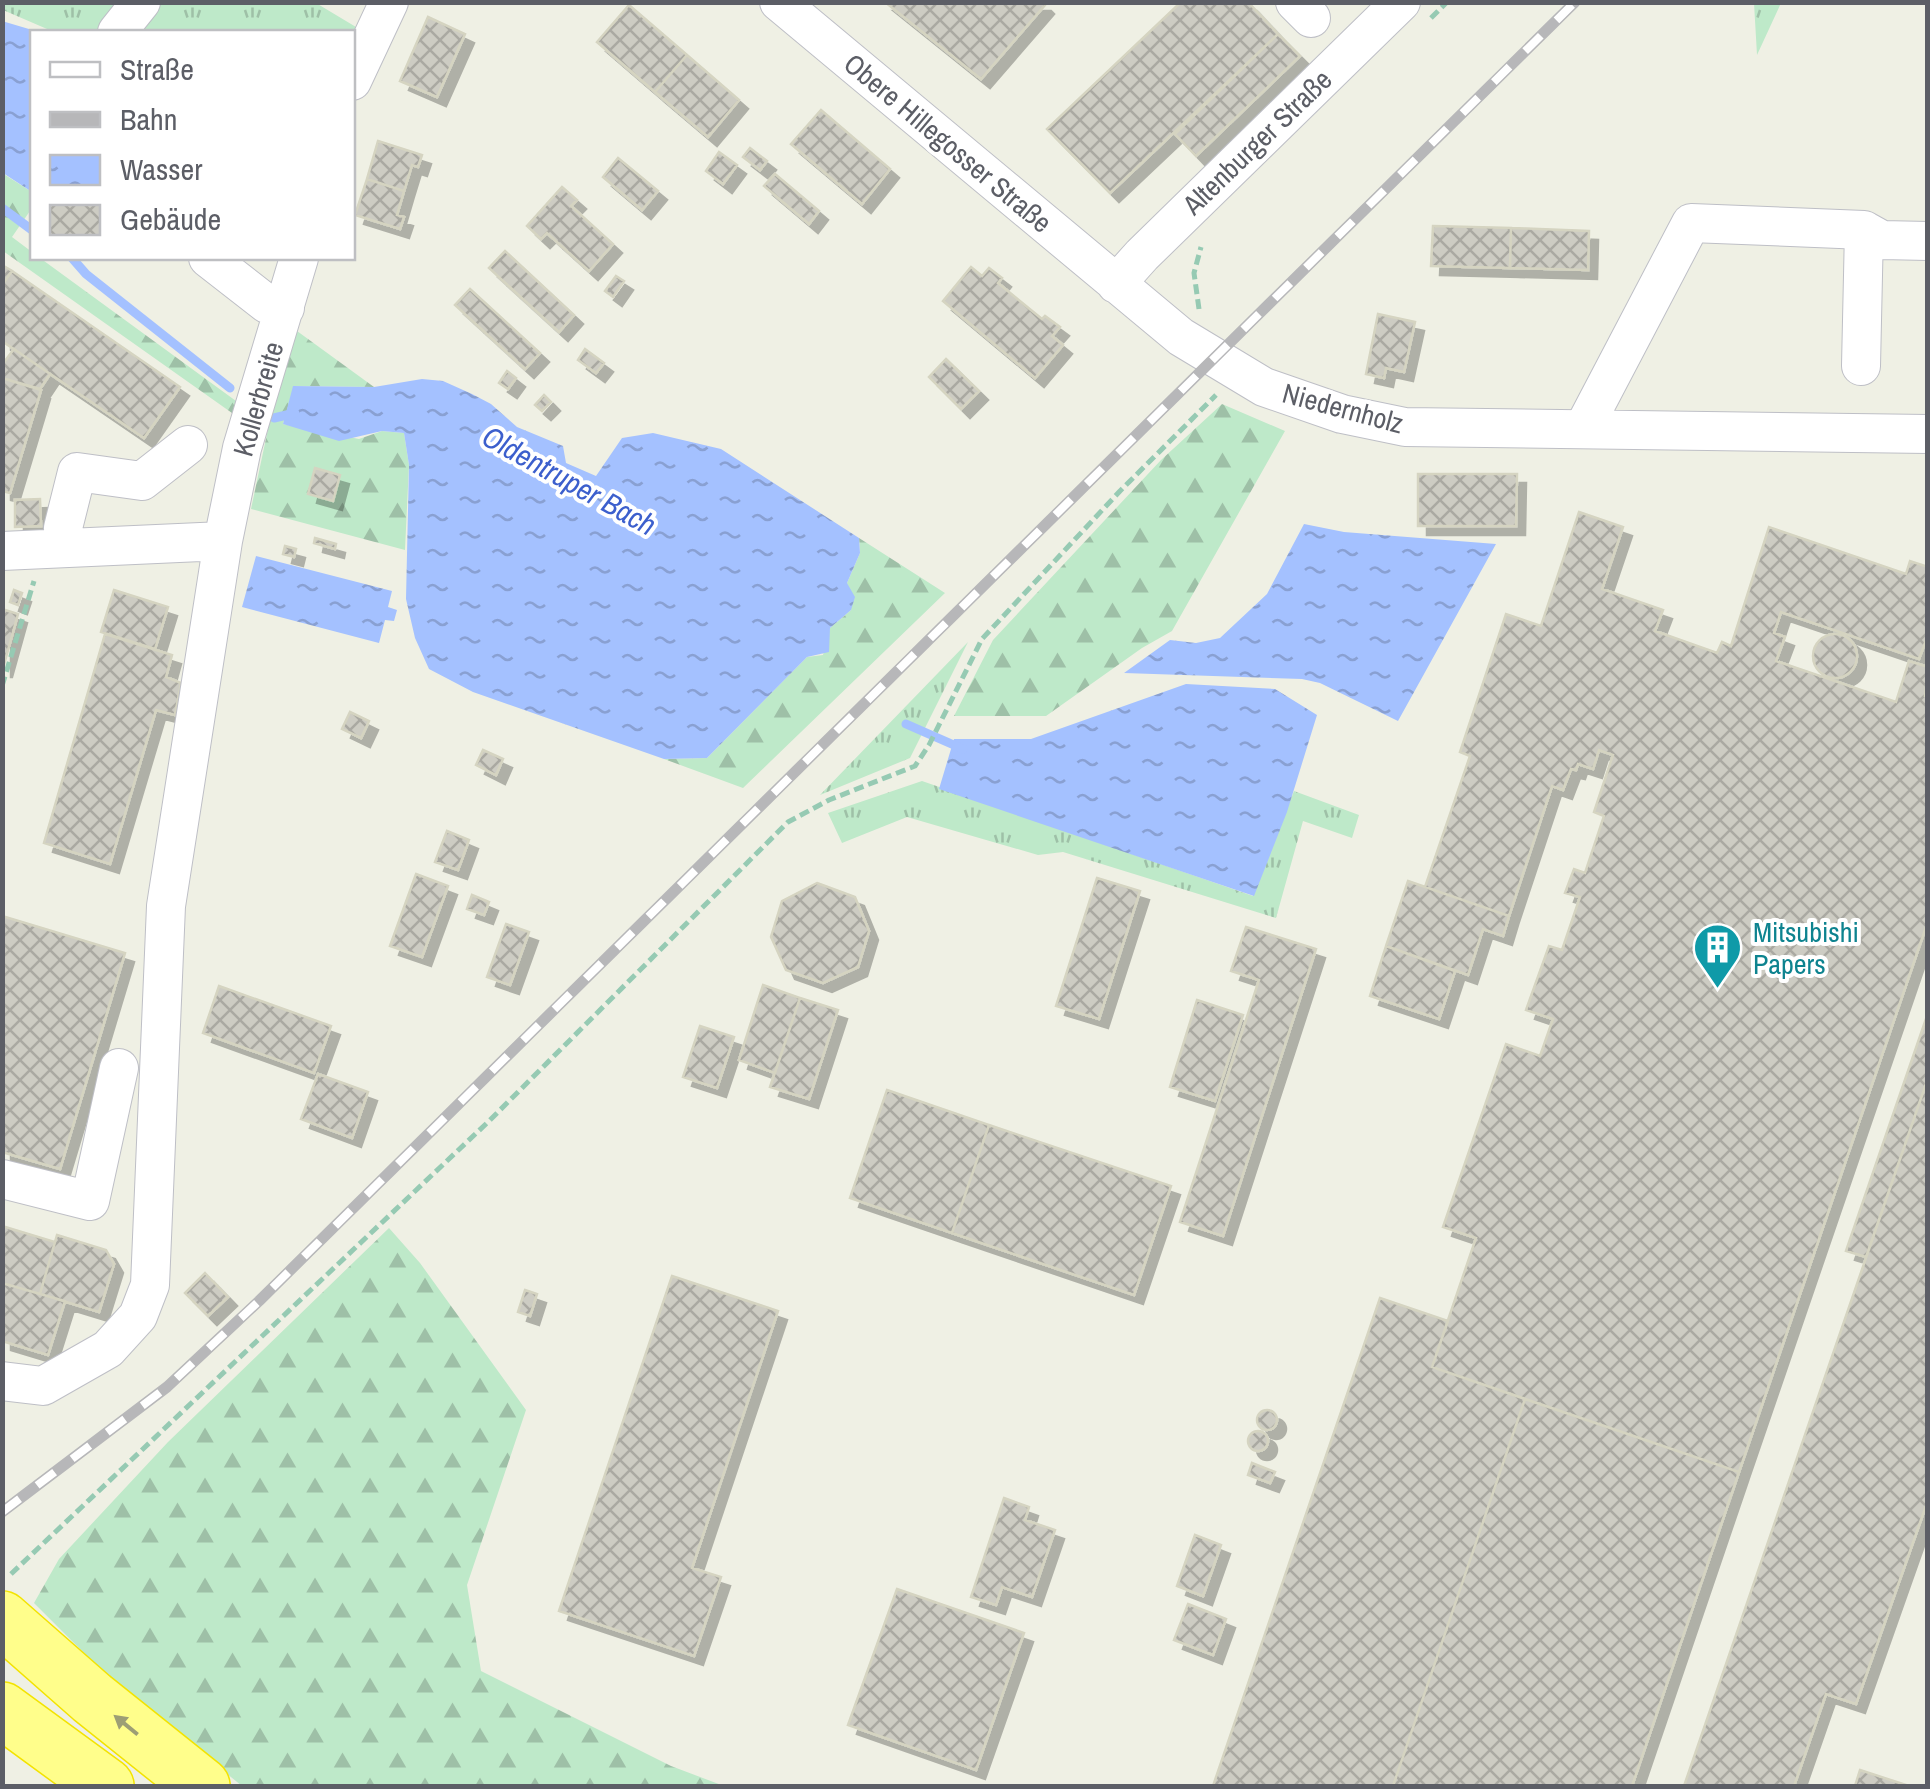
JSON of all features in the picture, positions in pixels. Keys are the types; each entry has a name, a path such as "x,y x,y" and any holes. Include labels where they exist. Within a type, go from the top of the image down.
{"highway":[{"path":"9,1607 92,1698 202,1786"},
{"path":"2,1710 106,1786"}],"street":[{"path":"119,30 141,2"},
{"path":"355,74 388,2"},
{"name":"Obere Hillegosser Straße","path":"779,2 1116,284"},
{"name":"Altenburger Straße","path":"1116,284 1410,16"},
{"path":"1594,430 1691,223 1864,230 1882,240 1928,241"},
{"path":"1861,366 1864,230"},
{"path":"211,260 267,304 285,308"},
{"name":"Kollerbreite","path":"2,1381 43,1386 108,1348 138,1316 150,1286 166,906 223,541 242,448 298,260"},
{"name":"Niedernholz","path":"1116,284 1180,337 1238,374 1302,402 1405,428 1928,434"},
{"path":"53,549 63,528 77,472 142,481 188,445"},
{"path":"2,551 223,541"},
{"path":"90,1201 119,1068"},
{"path":"2,1179 90,1201 126,1189 156,1138"}],"path":[{"path":"1410,16 1447,2"},
{"path":"1180,337 1200,310 1194,273 1204,236"},
{"path":"9,1607 788,822 829,800 915,766 982,640 1120,491 1238,374"},
{"path":"2,686 53,549"}],"green space":[{"path":"159,2 316,3 356,27 354,30 139,30"},
{"path":"2,3 123,3 103,30 49,30 3,10"},
{"path":"1754,3 1781,3 1757,55"},
{"path":"2,173 30,191 30,211 12,237 30,250 30,260 43,260 236,401 232,413 3,251"},
{"path":"297,331 374,387 294,386 283,424 359,439 382,431 404,433 409,465 405,550 251,509 268,429"},
{"path":"1222,404 1285,431 1172,631 1046,716 954,716 993,640 1161,460"},
{"path":"859,538 945,593 743,788 664,759 707,758 807,657 823,655 830,628 851,610 847,583 860,553"},
{"path":"968,642 910,758 820,795"},
{"path":"922,781 1253,896 1294,791 1359,815 1352,838 1303,821 1276,918 1063,852 1038,855 907,817 842,843 828,813"},
{"path":"389,1228 420,1263 526,1410 467,1585 481,1671 671,1766 724,1786 242,1786 108,1677 34,1603 59,1559 168,1442"}],"water":[{"path":"2,21 32,30 30,191 3,173"},
{"path":"422,379 443,381 491,404 517,427 563,446 566,463 596,476 622,438 653,433 721,449 859,538 860,553 847,583 855,597 851,610 830,628 829,652 807,657 707,758 664,759 473,692 429,669 415,638 406,599 409,465 404,433 382,431 339,441 283,424 293,386 374,387"},
{"path":"1304,524 1344,532 1496,544 1398,721 1320,683 1302,679 1124,673 1170,640 1196,643 1220,638 1267,594"},
{"path":"256,556 392,591 388,607 397,610 394,621 385,620 379,643 242,607"},
{"path":"1186,684 1275,689 1317,715 1287,812 1254,896 939,789 954,739 1031,739"}],"building":[{"path":"885,2 1042,2 1045,5 981,79"},
{"path":"1181,2 1248,2 1278,34 1110,193 1047,129"},
{"path":"629,5 687,55 655,92 597,42"},
{"path":"428,17 465,34 437,97 400,81"},
{"path":"1278,34 1300,56 1196,156 1175,134"},
{"path":"687,55 739,100 708,137 655,92"},
{"path":"821,110 890,169 862,204 791,144"},
{"path":"378,141 422,155 418,167 412,165 404,191 367,179"},
{"path":"750,148 767,161 760,170 743,157"},
{"path":"719,152 737,165 723,184 706,171"},
{"path":"618,158 658,191 642,210 603,177"},
{"path":"775,174 819,211 809,224 764,186"},
{"path":"367,179 404,191 397,215 404,217 400,229 355,215"},
{"path":"562,187 577,200 571,206 613,244 589,271 547,233 541,239 527,226"},
{"path":"1433,226 1511,228 1510,268 1431,266"},
{"path":"1511,228 1589,231 1588,270 1510,268"},
{"path":"505,251 574,315 559,332 489,268"},
{"path":"2,265 12,271 2,285"},
{"path":"971,267 982,276 989,268 1002,278 998,283 1042,319 1045,316 1060,327 1052,336 1063,345 1035,378 943,301"},
{"path":"12,271 180,387 144,438 2,341 2,285"},
{"path":"616,276 624,281 613,297 605,291"},
{"path":"470,289 540,353 525,369 455,305"},
{"path":"1378,314 1415,322 1404,372 1386,368 1384,378 1366,374"},
{"path":"14,349 50,374 40,389 2,378 2,365"},
{"path":"585,349 604,363 596,373 578,360"},
{"path":"946,359 979,391 961,409 929,377"},
{"path":"507,371 516,378 508,389 499,383"},
{"path":"2,378 41,390 10,493 2,491"},
{"path":"544,395 551,402 542,411 535,405"},
{"path":"315,468 340,475 333,501 308,494"},
{"path":"1418,474 1517,474 1516,526 1418,526"},
{"path":"40,499 41,526 15,527 15,500"},
{"name":"Mitsubishi Papers","path":"1579,512 1623,527 1602,589 1663,610 1655,631 1717,653 1722,642 1731,646 1769,527 1906,574 1910,561 1928,567 1928,635 1919,659 1781,612 1774,633 1785,637 1776,661 1896,702 1909,661 1928,667 1928,921 1739,1472 1432,1367 1476,1238 1443,1227 1506,1044 1540,1056 1553,1019 1526,1010 1549,946 1562,950 1580,897 1565,893 1574,869 1585,873 1604,816 1594,812 1613,755 1599,750 1593,769 1578,764 1576,770 1571,769 1563,790 1552,786 1509,916 1425,887 1470,756 1460,752 1506,614 1541,626"},
{"path":"315,538 336,544 335,549 314,543"},
{"path":"285,546 296,549 294,557 283,554"},
{"path":"14,590 22,593 18,605 10,602"},
{"path":"114,590 168,607 155,649 101,632"},
{"path":"2,609 18,614 3,668 2,668"},
{"path":"105,634 172,655 166,677 181,683 175,715 156,710 110,864 44,843"},
{"path":"1835,634 1850,641 1857,656 1850,671 1835,678 1820,671 1813,656 1820,641"},
{"path":"350,712 369,721 361,738 342,729"},
{"path":"483,750 503,759 496,775 476,765"},
{"path":"447,831 469,840 458,870 435,862"},
{"path":"416,874 448,886 422,957 390,946"},
{"path":"1097,878 1140,891 1099,1019 1056,1006"},
{"path":"1408,881 1509,916 1503,936 1483,929 1468,975 1386,946"},
{"path":"817,883 855,897 869,931 858,967 823,983 786,970 771,937 782,901"},
{"path":"472,895 489,902 484,915 467,909"},
{"path":"2,916 125,953 60,1169 2,1152"},
{"path":"506,924 529,932 510,985 487,977"},
{"path":"1246,927 1316,949 1223,1236 1180,1222 1259,980 1231,971"},
{"path":"1386,946 1455,971 1439,1019 1370,996"},
{"path":"763,985 800,998 775,1073 739,1060"},
{"path":"219,986 331,1026 314,1073 203,1033"},
{"path":"800,998 838,1010 809,1099 770,1087"},
{"path":"1197,1000 1243,1015 1215,1101 1170,1087"},
{"path":"1928,1013 1928,1078 1866,1257 1846,1251"},
{"path":"700,1026 734,1037 717,1088 683,1077"},
{"path":"318,1074 368,1092 352,1138 301,1119"},
{"path":"1928,1078 1928,1500 1856,1704 1826,1694 1794,1786 1684,1786"},
{"path":"887,1090 989,1125 952,1233 850,1198"},
{"path":"989,1125 1171,1186 1134,1295 952,1233"},
{"path":"2,1226 55,1242 40,1294 2,1283"},
{"path":"57,1235 106,1250 114,1264 99,1312 40,1294"},
{"path":"205,1273 228,1297 208,1316 185,1293"},
{"path":"672,1276 778,1311 692,1568 721,1577 694,1656 559,1611"},
{"path":"2,1283 65,1301 48,1355 2,1341"},
{"path":"525,1290 537,1294 530,1316 518,1312"},
{"path":"1380,1298 1448,1321 1432,1367 1525,1399 1393,1786 1213,1786"},
{"path":"1525,1399 1739,1472 1632,1786 1393,1786"},
{"path":"1263,1410 1271,1410 1277,1420 1271,1430 1263,1430 1257,1424 1257,1416"},
{"path":"1254,1431 1262,1431 1268,1441 1262,1451 1254,1451 1248,1445 1248,1437"},
{"path":"1252,1463 1275,1472 1270,1483 1248,1475"},
{"path":"1004,1498 1029,1507 1025,1520 1055,1530 1032,1597 1002,1587 996,1605 971,1597"},
{"path":"1195,1535 1221,1545 1203,1596 1177,1586"},
{"path":"897,1589 1024,1633 976,1770 848,1725"},
{"path":"1188,1604 1226,1619 1213,1655 1174,1640"},
{"path":"1860,1770 1909,1786 1855,1786"}],"waterway":[{"name":"Oldentruper Bach","path":"2,208 30,229"},
{"name":"Oldentruper Bach","path":"74,260 86,274 230,388"},
{"name":"Oldentruper Bach","path":"274,418 295,413"},
{"name":"Oldentruper Bach","path":"906,724 963,749"}],"railway":[{"path":"2,1512 167,1387 259,1301 1575,2"}],"place":[{"name":"Mitsubishi Papers","path":"1718,990"}]}
